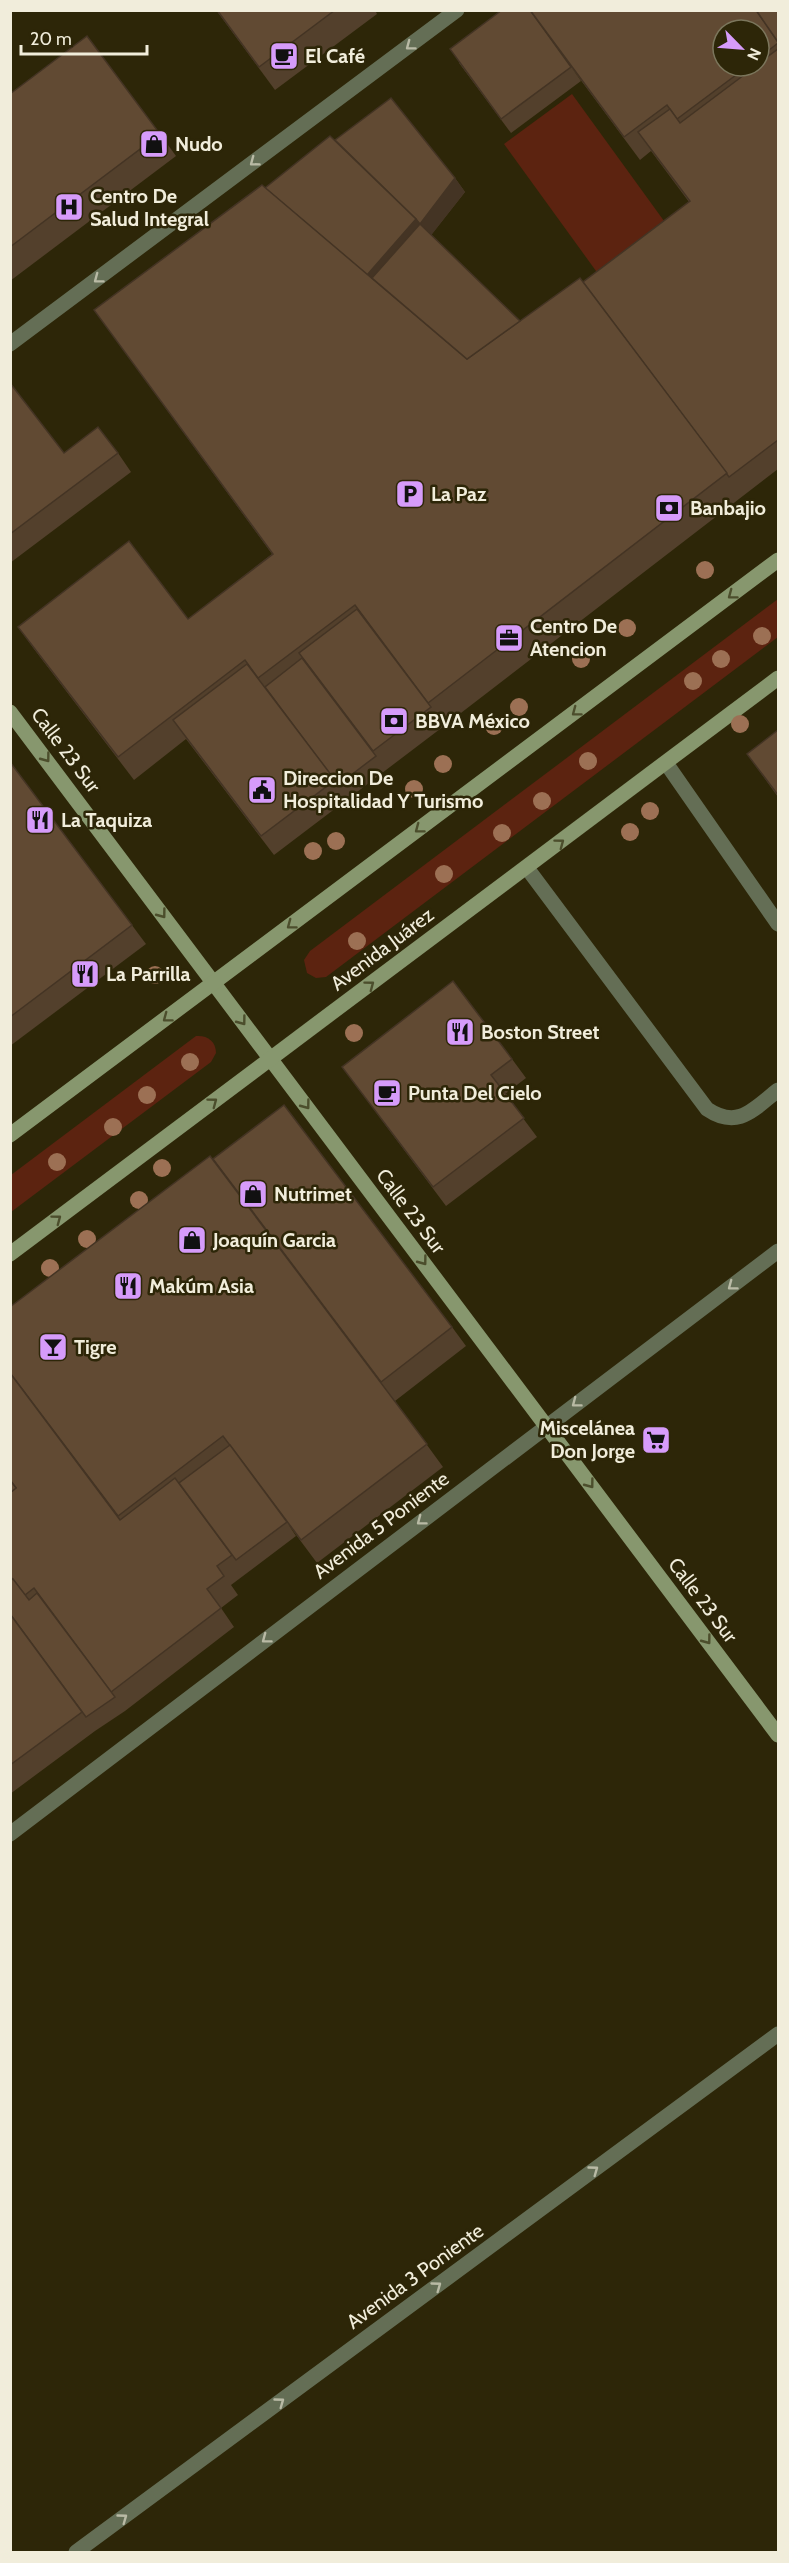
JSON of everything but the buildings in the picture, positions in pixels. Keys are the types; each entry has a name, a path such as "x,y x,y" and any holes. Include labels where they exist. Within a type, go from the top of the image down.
{"main road":[{"path":"10,1135 778,560"},
{"name":"Avenida Juárez","path":"10,1254 778,678"},
{"name":"Calle 23 Sur","path":"12,717 778,1735"}],"street":[{"path":"10,345 457,10"},
{"path":"666,763 778,924"},
{"path":"527,868 707,1109 720,1118 735,1119 750,1113 778,1090"},
{"name":"Avenida 5 Poniente","path":"10,1834 778,1251"},
{"name":"Avenida 3 Poniente","path":"76,2553 778,2034"}],"shaded area":[{"path":"572,94 672,232 604,282 504,144"},
{"path":"778,599 778,637 326,977 316,978 307,973 304,960 310,951"},
{"path":"196,1036 213,1042 216,1053 211,1062 11,1212 11,1175"}],"place":[{"name":"El Café","path":"284,56"},
{"name":"Nudo","path":"154,144"},
{"name":"Centro De Salud Integral","path":"69,207"},
{"name":"La Paz","path":"410,494"},
{"name":"Banbajio","path":"669,508"},
{"name":"Centro De Atencion","path":"509,638"},
{"name":"BBVA México","path":"394,721"},
{"name":"Direccion De Hospitalidad Y Turismo","path":"262,790"},
{"name":"La Taquiza","path":"40,820"},
{"name":"La Parrilla","path":"85,974"},
{"name":"Boston Street","path":"460,1032"},
{"name":"Punta Del Cielo","path":"387,1093"},
{"name":"Nutrimet","path":"253,1194"},
{"name":"Joaquín Garcia","path":"192,1240"},
{"name":"Makúm Asia","path":"128,1286"},
{"name":"Tigre","path":"53,1347"},
{"name":"Miscelánea Don Jorge","path":"656,1440"}]}
